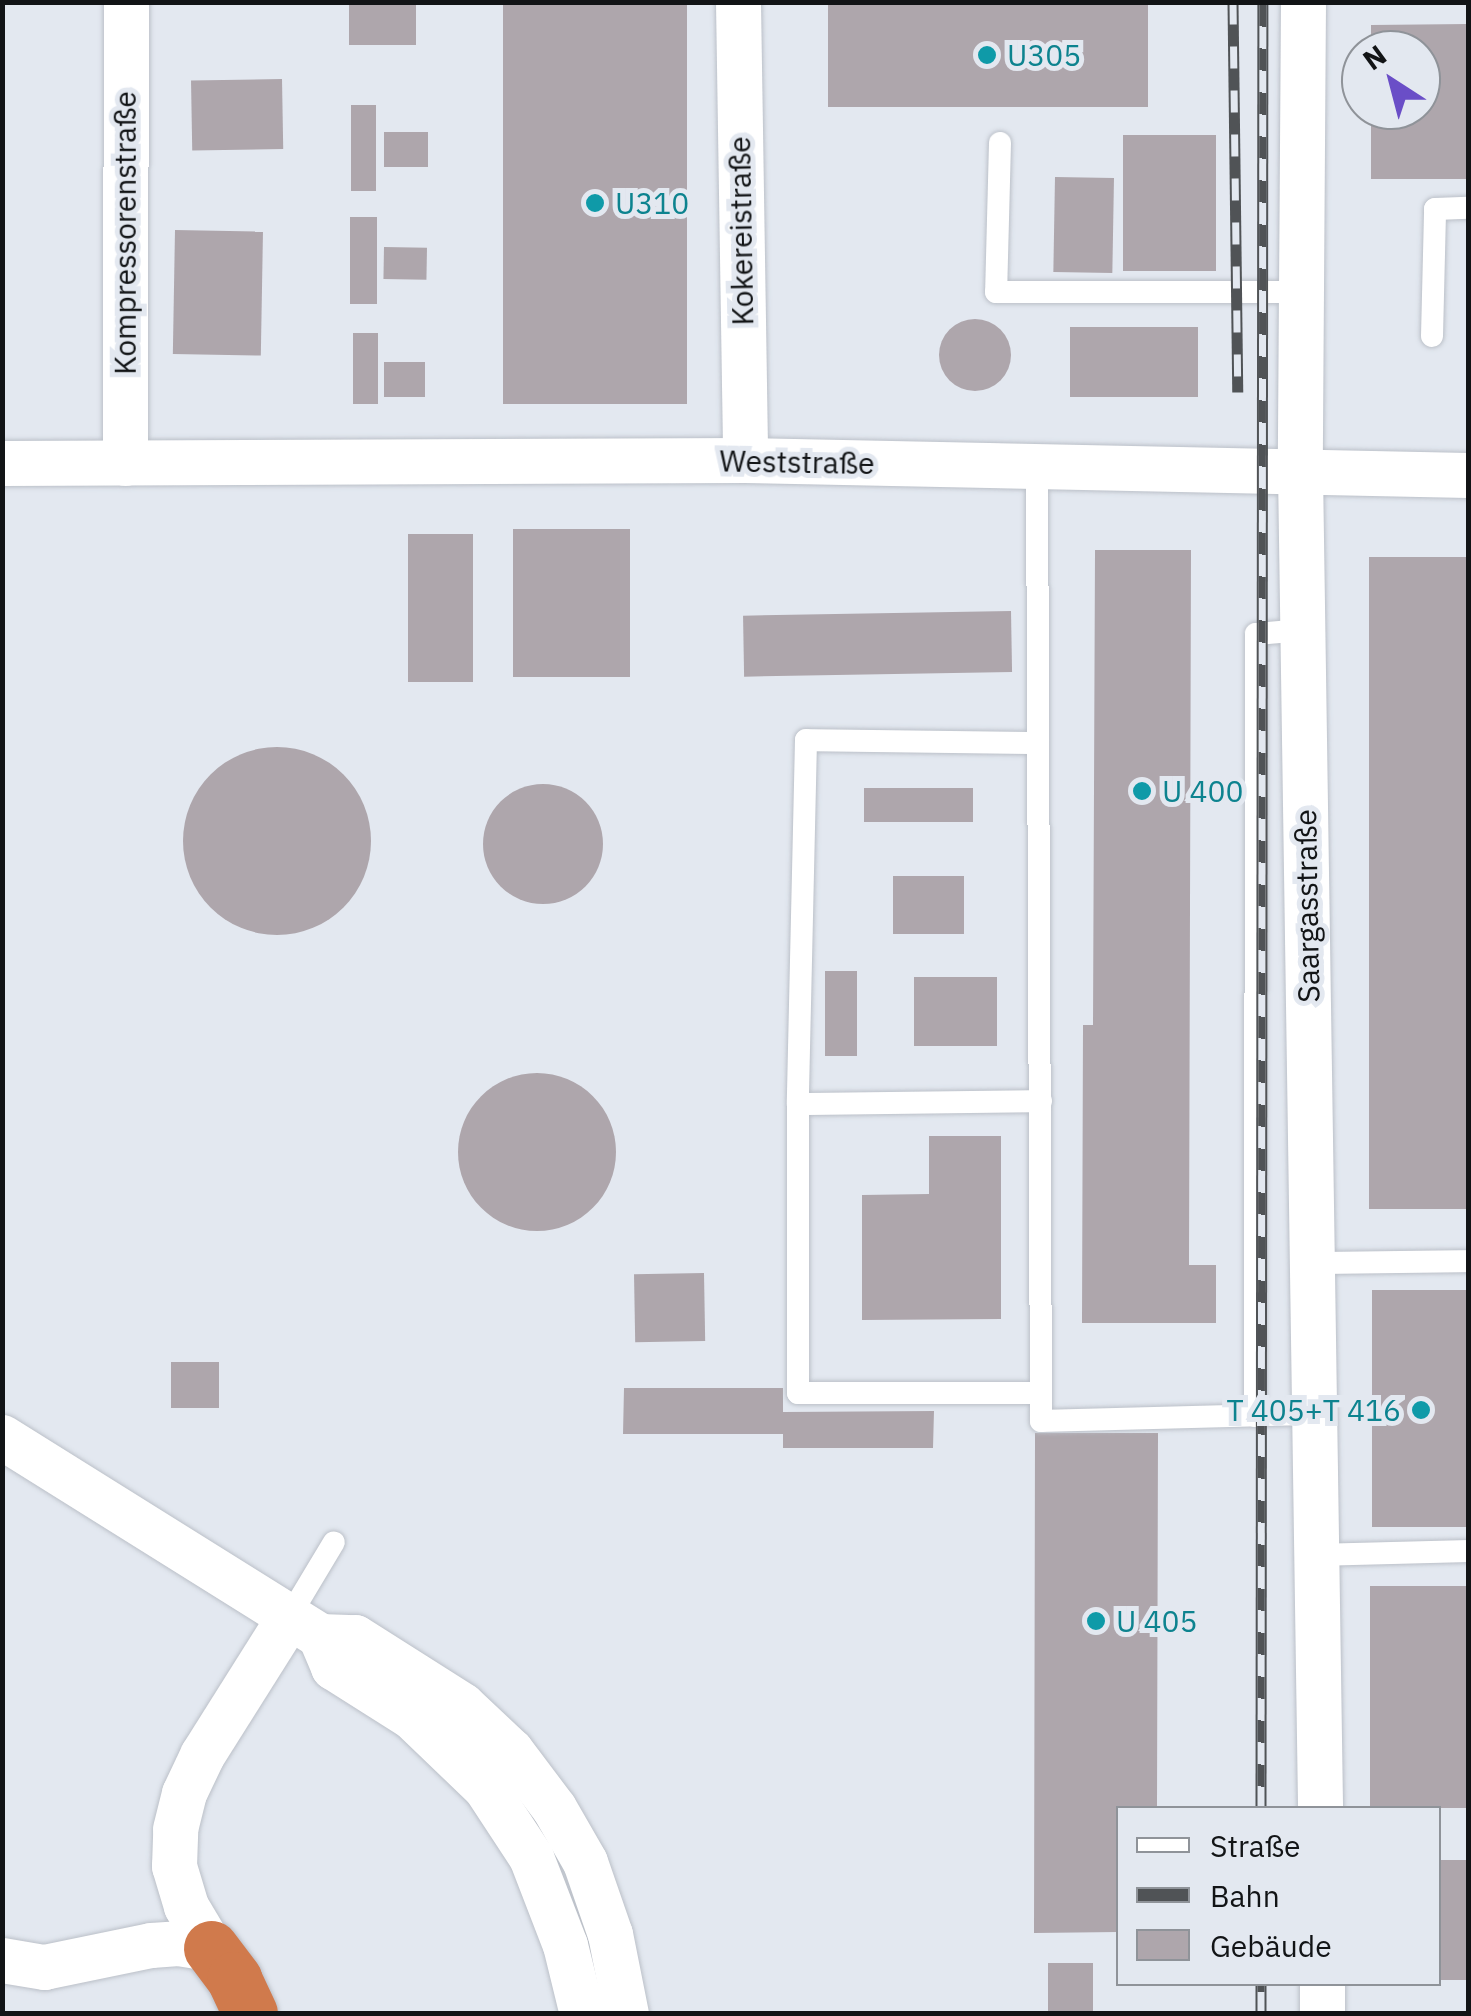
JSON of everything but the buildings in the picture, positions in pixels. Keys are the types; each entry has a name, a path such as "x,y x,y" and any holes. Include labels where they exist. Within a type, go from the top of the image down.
{"highway":[{"path":"211,1948 234,1980 250,2014"}],"street":[{"name":"Kompressorenstraße","path":"125,463 126,2"},
{"name":"Kokereistraße","path":"738,2 745,460"},
{"name":"Saargasstraße","path":"1303,2 1300,472 1320,1806"},
{"name":"Weststraße","path":"2,463 745,460 1468,475"},
{"path":"2,1437 304,1627 355,1637 462,1705 511,1751 554,1808 585,1862 610,1934 626,2014"},
{"path":"211,1948 186,1906 174,1866 176,1829 184,1793 202,1756 304,1627"},
{"path":"304,1627 333,1667 412,1717 484,1787 531,1856 564,1945 582,2014"},
{"path":"2,1960 44,1967 151,1945 178,1943 211,1948"},
{"path":"1322,1986 1322,2014"}],"lane":[{"path":"1000,143 996,292 1301,292"},
{"path":"1432,336 1435,209 1468,208"},
{"path":"1037,466 1040,1421 1314,1414"},
{"path":"1255,1416 1256,634 1303,630"},
{"path":"1038,743 806,740 798,1104 798,1393 1042,1393"},
{"path":"798,1104 1041,1102"},
{"path":"1312,1264 1468,1261"},
{"path":"304,1627 334,1542"},
{"path":"1316,1555 1468,1551"}],"railway":[{"path":"1233,2 1238,392"},
{"path":"1261,1806 1263,2"},
{"path":"1261,1986 1261,2014"}],"place":[{"name":"U305","path":"987,55"},
{"name":"U310","path":"595,203"},
{"name":"U 400","path":"1142,791"},
{"name":"T 405+T 416","path":"1421,1410"},
{"name":"U 405","path":"1096,1621"}]}
